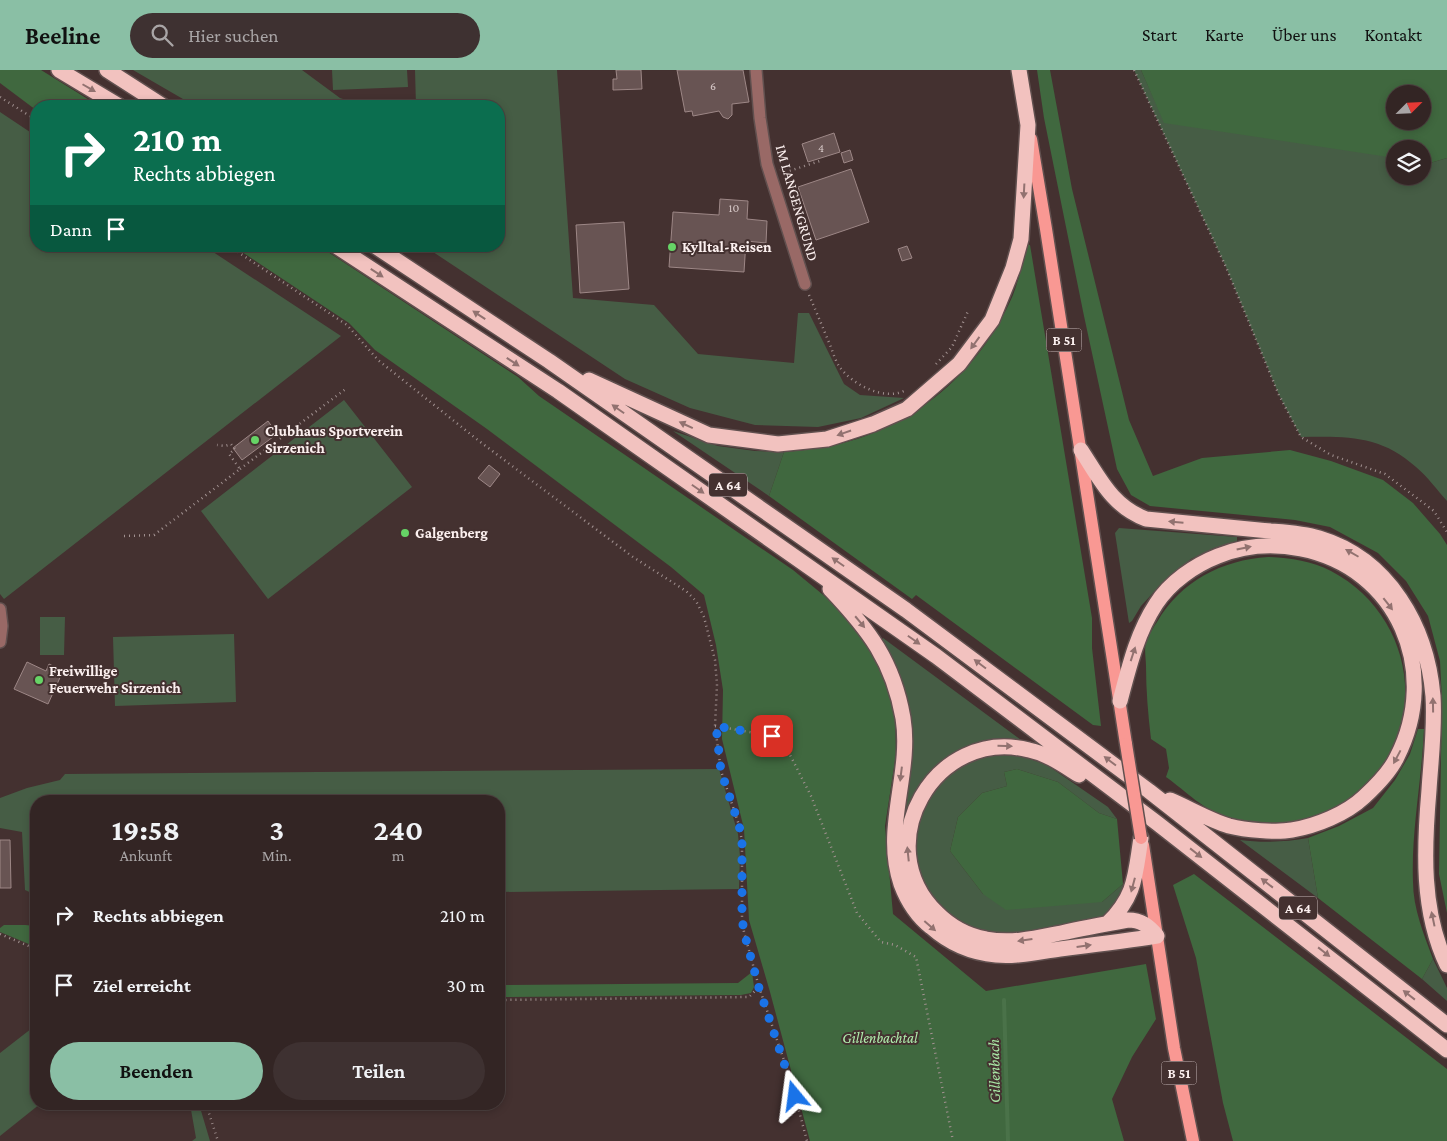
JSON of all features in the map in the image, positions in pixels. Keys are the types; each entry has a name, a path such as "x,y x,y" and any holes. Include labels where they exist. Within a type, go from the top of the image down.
{"highway":[{"path":"59,70 109,100"},
{"path":"107,70 154,100"},
{"name":"B 51","path":"1019,70 1028,125"},
{"path":"549,361 709,435 737,440 778,444 827,439 873,424 907,409 959,364 992,320 1013,268 1021,239 1028,125"},
{"name":"A 64","path":"345,252 558,391 936,656 1157,823 1447,1050"},
{"name":"A 64","path":"383,252 549,361 906,610 1149,791 1447,1025"},
{"path":"1081,450 1109,492 1132,514 1146,519 1281,532 1319,538 1353,552 1383,575 1402,600 1416,624 1426,654 1433,696 1433,731 1425,846 1427,890 1434,925 1447,965"},
{"path":"1120,701 1142,628 1157,602 1185,574 1206,561 1232,550 1254,546 1284,545 1316,552 1343,564 1367,580 1390,605 1405,631 1414,667 1415,700 1409,728 1397,758 1379,783 1360,800 1342,812 1292,830 1262,830 1229,826 1149,791"},
{"path":"802,561 859,621 876,644 892,675 900,703 904,736 902,767 895,814 895,861 906,894 925,922 942,936 964,948 981,954 995,955 1018,955 1157,936"},
{"path":"1157,823 1051,757 1031,750 997,746 954,761 936,776 921,797 909,830 907,842 909,861 916,884 922,895 948,923 975,936 985,939 1012,941 1128,920 1140,921 1157,936"},
{"path":"1107,924 1122,909 1130,894 1142,838"}],"main road":[{"name":"B 51","path":"1028,125 1081,450 1174,1048 1193,1141"}],"street":[{"name":"IM LANGENGRUND","path":"756,70 760,118 767,164 805,284"},
{"path":"0,609 2,626 0,642"}],"path":[{"path":"1134,70 1226,267 1279,395 1301,437 1330,455 1385,474 1434,511 1447,532"},
{"path":"0,97 30,116"},
{"path":"767,164 789,171 823,160"},
{"path":"238,252 348,325 378,360 479,441 633,557 686,591 696,601 704,616 714,660 717,685 716,726 721,771 742,840 742,918 744,932 759,988 791,1081 807,1141"},
{"path":"805,284 838,364 847,376 876,393 902,393 908,390"},
{"path":"932,369 952,347 969,309"},
{"path":"124,536 154,535 347,388"},
{"path":"217,444 225,446 231,444 234,447 235,449 229,454 240,469"},
{"path":"716,726 772,736 787,749 811,796 856,913 882,942 895,946 916,957 953,1141"},
{"path":"0,934 30,946"},
{"path":"505,1000 749,997 759,988"},
{"path":"208,1110 218,1141"}],"green space":[{"path":"0,70 41,70 89,100 30,100 30,106 0,83"},
{"path":"133,70 302,70 340,98 346,100 185,100"},
{"path":"332,70 407,70 408,87 333,90"},
{"path":"415,70 557,70 573,298 654,305 698,354 794,363 798,313 809,313 844,384 860,395 904,398 861,418 818,427 755,425 690,408 625,379 433,252 505,252 505,100 416,100"},
{"path":"1037,70 1050,70 1072,189 1129,420 1153,476 1202,458 1290,450 1331,461 1383,480 1413,503 1447,545 1447,913 1439,874 1442,700 1440,661 1428,616 1406,581 1378,553 1330,527 1295,520 1150,506 1131,495 1117,469 1044,118"},
{"path":"1134,70 1141,70 1165,123 1262,102 1447,70 1431,158 1431,140 1386,140 1386,185 1431,185 1431,163 1447,158 1447,501 1420,471 1403,456 1390,449 1376,443 1348,438 1301,437 1279,395 1226,267"},
{"path":"1141,70 1447,70 1447,158 1431,163 1431,140 1386,140 1386,157 1164,123"},
{"path":"0,112 30,132 30,252 213,252 341,336 4,599 0,594"},
{"path":"1027,244 1030,245 1092,618 1092,648 1101,726 1093,725 916,595 912,599 769,496 784,452 814,449 850,441 881,430 909,415 935,397 959,376 980,351 998,324 1013,295"},
{"name":"Gillenbachtal","path":"242,252 328,252 518,377 539,396 793,570 839,608 867,638 895,707 896,754 885,826 893,914 986,991 1146,964 1156,1019 1132,1057 1112,1099 1124,1141 810,1141 749,920 744,829 722,739 723,690 716,645 704,595 671,567 487,429 375,350 349,323"},
{"path":"344,400 412,487 268,599 201,511"},
{"path":"673,431 718,446 755,451 784,452 769,496"},
{"path":"1119,528 1237,537 1237,541 1214,548 1191,559 1163,582 1141,606 1129,623 1115,533"},
{"path":"1268,557 1308,562 1331,571 1358,589 1379,612 1394,639 1403,668 1405,698 1400,728 1388,757 1362,789 1342,804 1319,815 1301,821 1270,825 1239,821 1220,815 1203,805 1166,777 1169,768 1166,749 1151,739 1145,651 1146,643 1155,624 1178,595 1191,584 1219,568 1251,559"},
{"path":"40,617 65,617 64,655 40,655"},
{"path":"234,634 236,702 115,706 113,637"},
{"path":"883,638 1021,740 1021,743 1000,741 988,744 940,765 925,781 907,814 901,811 909,759 881,641"},
{"path":"1418,729 1424,729 1415,824 1413,892 1420,921 1433,959 1422,979 1318,898 1308,838 1339,826 1373,808 1395,780 1410,754"},
{"path":"998,753 1019,755 1047,765 1108,807 1117,819 1099,813 1058,782 1017,769 1004,772 1007,786 982,793 958,817 950,851 983,894 1102,902 1123,884 1122,894 1117,906 1098,919 1009,935 981,933 958,922 940,909 925,890 917,866 913,841 928,794 949,772 969,760"},
{"path":"719,769 738,834 740,856 739,889 505,892 505,795 30,795 30,892 25,890 22,832 0,828 0,798 27,788 60,780 65,774"},
{"path":"1017,769 1058,782 1099,813 1117,819 1123,884 1102,902 1006,910 983,894 950,851 958,817 982,793 1007,786 1004,772"},
{"path":"1308,838 1318,898 1240,840 1274,842"},
{"path":"1194,874 1447,1069 1447,1141 1233,1141 1223,1103 1196,958 1173,885"},
{"path":"4,925 30,925 30,944 0,932 0,928"},
{"path":"1433,959 1447,988 1447,1001 1422,979"},
{"path":"752,972 754,987 751,993 741,995 505,997 505,985 738,983"},
{"path":"30,1030 30,1110 32,1110 0,1136 0,1053"},
{"path":"191,1110 201,1110 210,1141 192,1141 196,1138"}],"building":[{"path":"616,70 641,70 642,89 613,90 613,79 617,79"},
{"path":"677,70 743,70 749,102 732,104 732,115 728,119 723,117 719,111 693,116 692,111 685,112"},
{"path":"834,133 840,152 808,162 802,144"},
{"path":"850,150 853,160 844,163 841,153"},
{"path":"851,169 869,222 816,240 798,187"},
{"path":"720,199 748,201 747,219 767,221 766,243 746,241 744,272 669,267 673,212 719,215"},
{"path":"624,222 629,289 580,293 576,225"},
{"path":"907,246 912,258 902,261 898,249"},
{"name":"Clubhaus Sportverein Sirzenich","path":"268,421 277,434 242,460 233,448"},
{"path":"489,465 500,474 490,487 478,478"},
{"name":"Freiwillige Feuerwehr Sirzenich","path":"27,662 46,671 49,664 63,671 48,704 14,689"},
{"path":"0,840 10,840 11,888 0,888"}],"waterway":[{"name":"Gillenbach","path":"1004,1000 1008,1141"}],"place":[{"name":"Kylltal-Reisen","path":"672,247"},
{"name":"Clubhaus Sportverein Sirzenich","path":"255,440"},
{"name":"Galgenberg","path":"405,533"},
{"name":"Freiwillige Feuerwehr Sirzenich","path":"39,680"}],"route":[{"path":"772,736 716,726 721,771 742,840 742,918 744,932 759,988 795,1096"}]}
